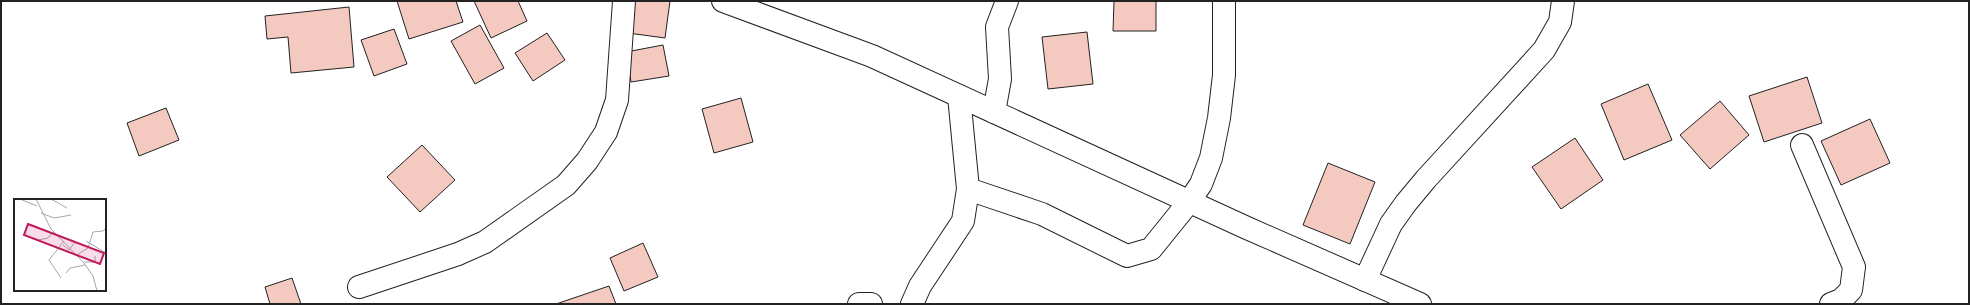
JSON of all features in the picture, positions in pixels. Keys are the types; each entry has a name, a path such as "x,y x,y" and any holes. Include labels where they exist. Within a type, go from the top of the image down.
{"street":[{"path":"360,287 458,254 485,242 566,185 587,161 606,132 617,100 624,1"},
{"path":"723,1 872,56 1189,202 1420,304"},
{"path":"994,112 1000,80 997,27 1007,1"},
{"path":"968,189 1042,214 1127,256 1151,249 1189,202 1201,184 1211,158 1219,118 1224,75 1224,1"},
{"path":"1365,280 1392,224 1406,203 1426,179 1544,50 1560,22 1563,1"},
{"path":"912,304 920,286 963,221 968,189 959,96"},
{"path":"1802,145 1854,267 1851,290 1841,300 1831,304"},
{"path":"859,304 871,304"}],"building":[{"path":"397,1 456,1 463,22 409,39"},
{"path":"474,1 518,1 527,21 491,38"},
{"path":"633,1 670,1 665,38 628,33"},
{"path":"1114,1 1156,1 1156,31 1113,31"},
{"path":"349,7 354,67 291,73 288,37 267,39 265,16"},
{"path":"480,25 504,68 475,84 451,41"},
{"path":"394,29 407,64 374,76 361,40"},
{"path":"1087,32 1093,84 1048,89 1042,37"},
{"path":"547,33 565,60 533,81 515,53"},
{"path":"663,45 669,76 631,82 626,52"},
{"path":"1807,77 1822,123 1764,142 1749,96"},
{"path":"1648,84 1672,140 1624,160 1601,104"},
{"path":"741,98 753,142 714,153 702,109"},
{"path":"1720,101 1749,135 1710,169 1680,135"},
{"path":"166,108 179,140 139,156 127,123"},
{"path":"1870,119 1890,163 1841,185 1821,141"},
{"path":"1575,138 1603,180 1561,209 1532,167"},
{"path":"422,145 455,180 420,212 387,177"},
{"path":"1328,163 1375,182 1350,244 1303,225"},
{"path":"643,243 658,277 624,291 610,258"},
{"path":"292,278 301,304 270,304 265,287"},
{"path":"609,286 616,304 556,304"}]}
